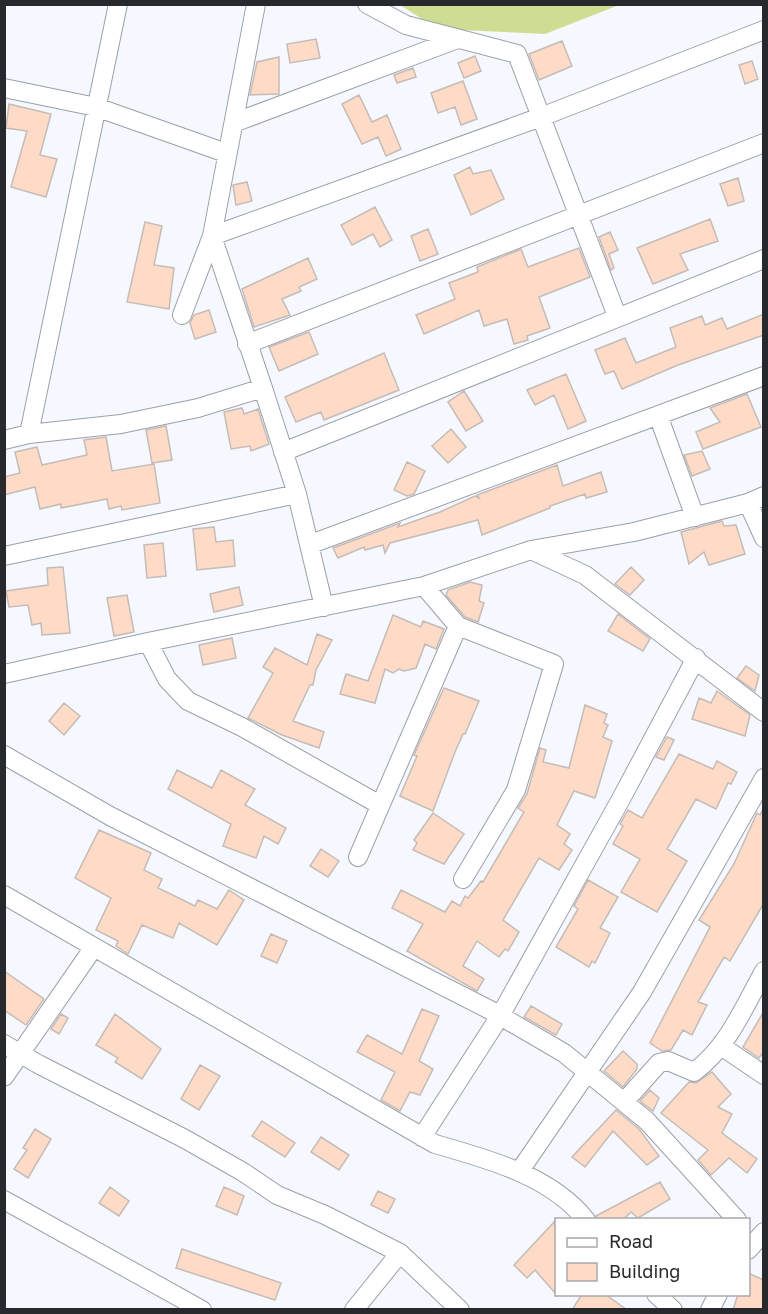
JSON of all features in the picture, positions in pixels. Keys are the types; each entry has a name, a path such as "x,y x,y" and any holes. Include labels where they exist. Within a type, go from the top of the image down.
{"street":[{"path":"29,434 118,4"},
{"path":"182,315 212,236 226,153 236,122 256,4"},
{"path":"367,4 406,25 455,40 517,54 617,316"},
{"path":"212,236 541,117 764,30"},
{"path":"236,122 455,40"},
{"path":"4,88 96,107 226,153"},
{"path":"246,344 764,143"},
{"path":"212,236 297,494 311,544 324,607"},
{"path":"283,452 617,316 764,259"},
{"path":"311,544 764,376"},
{"path":"4,440 29,434 121,424 198,408 263,388"},
{"path":"658,415 695,517"},
{"path":"4,556 297,494"},
{"path":"4,674 424,586 531,550 634,532 756,500 764,538"},
{"path":"531,550 585,575 764,712"},
{"path":"424,586 458,626 554,664 516,790 463,879"},
{"path":"358,857 458,626"},
{"path":"148,642 166,679 188,701 242,727 380,805"},
{"path":"422,1137 500,1016 621,799 696,658"},
{"path":"4,755 110,816 500,1016 564,1053 646,1121 735,1218"},
{"path":"519,1172 642,992 764,778"},
{"path":"4,895 435,1144 499,1163 540,1182 584,1218"},
{"path":"4,1077 94,946"},
{"path":"624,1102 659,1063 668,1061 694,1072 710,1060 721,1046 764,971"},
{"path":"4,1044 185,1138 277,1195 325,1215 400,1253 426,1274 460,1310"},
{"path":"721,1046 764,1075"},
{"path":"4,1200 202,1310"},
{"path":"354,1310 400,1253"},
{"path":"658,1296 673,1310"},
{"path":"710,1310 717,1296"}],"green space":[{"path":"400,5 619,5 545,34 438,29"}],"building":[{"path":"316,39 320,58 290,63 287,44"},
{"path":"562,41 572,66 539,80 529,54"},
{"path":"475,56 481,71 464,78 458,63"},
{"path":"279,57 279,94 250,95 257,62"},
{"path":"752,61 758,79 745,84 739,65"},
{"path":"413,68 416,77 397,83 394,75"},
{"path":"463,81 477,119 461,125 455,107 438,113 431,93"},
{"path":"359,95 372,122 387,115 401,149 386,156 378,137 362,144 342,104"},
{"path":"9,104 51,114 40,155 57,159 46,197 11,187 27,131 6,128"},
{"path":"470,167 473,174 491,170 504,199 471,215 454,175"},
{"path":"738,178 744,201 728,206 720,184"},
{"path":"247,182 252,201 236,205 233,185"},
{"path":"375,207 392,240 380,247 373,234 352,245 341,225"},
{"path":"710,219 718,241 680,254 688,270 653,284 637,248"},
{"path":"145,222 162,226 154,265 174,268 169,309 127,302"},
{"path":"428,229 438,254 420,261 411,236"},
{"path":"610,232 618,250 609,254 614,268 611,270 599,237"},
{"path":"579,248 590,277 539,297 550,328 527,336 528,340 514,344 507,319 484,326 479,310 424,334 416,315 455,299 449,283 478,272 477,267 521,249 528,267"},
{"path":"308,258 317,279 299,287 301,291 282,299 290,315 254,327 242,289"},
{"path":"209,310 216,332 195,339 190,323 194,315"},
{"path":"764,314 764,335 678,365 622,389 614,371 605,374 595,350 625,338 636,363 676,347 670,328 702,316 705,325 722,318 727,329"},
{"path":"309,332 318,354 279,371 269,347"},
{"path":"384,353 399,390 324,420 321,412 296,422 285,397"},
{"path":"566,374 586,421 568,429 554,395 535,405 527,390"},
{"path":"464,391 483,421 466,431 448,402"},
{"path":"747,394 761,427 703,449 696,432 720,422 710,408"},
{"path":"242,408 244,414 258,409 269,444 251,451 250,446 231,449 224,412"},
{"path":"166,426 172,460 152,463 146,430"},
{"path":"451,429 466,447 448,463 432,446"},
{"path":"106,437 112,471 154,464 160,503 122,510 121,506 109,509 107,499 61,508 61,504 40,509 35,487 4,495 4,477 20,473 15,452 37,447 42,465 87,455 84,440"},
{"path":"702,451 710,469 692,476 684,455"},
{"path":"407,462 425,471 414,494 407,496 394,490"},
{"path":"557,465 563,486 601,472 607,492 586,498 585,494 550,506 550,508 482,535 478,520 390,543 385,553 383,545 365,550 364,547 338,558 333,548 400,523 398,527 440,512 475,496 479,498 477,495"},
{"path":"722,521 724,526 736,525 745,554 709,565 704,552 689,564 681,532"},
{"path":"214,527 216,542 233,540 235,566 197,570 193,529"},
{"path":"163,543 166,576 147,578 144,545"},
{"path":"63,567 70,633 42,635 41,623 32,625 28,605 9,607 6,591 48,585 47,568"},
{"path":"631,567 644,580 630,595 615,584"},
{"path":"470,582 482,585 479,601 484,603 478,622 465,617 446,595 448,590"},
{"path":"239,587 243,605 214,612 210,594"},
{"path":"127,595 134,632 114,636 107,598"},
{"path":"618,614 650,639 643,651 608,631"},
{"path":"393,615 421,627 423,621 444,629 436,649 425,644 416,668 404,671 399,669 393,673 385,669 375,703 340,694 346,674 368,681"},
{"path":"317,634 332,640 316,670 313,685 310,685 293,721 324,732 319,748 282,735 248,718 273,673 263,667 275,648 307,665"},
{"path":"232,638 236,658 203,665 199,645"},
{"path":"746,666 759,675 755,691 737,678"},
{"path":"444,688 479,701 455,752 433,811 400,796 417,756 414,755"},
{"path":"717,691 750,715 745,736 692,719 699,698 711,703"},
{"path":"64,703 80,716 64,735 49,721"},
{"path":"585,705 607,714 604,723 608,725 603,737 612,741 595,798 574,791 557,825 570,834 564,844 572,850 559,870 539,858 503,920 519,932 508,951 505,949 499,957 477,941 463,966 484,979 477,991 407,951 423,924 392,908 401,890 445,912 452,901 460,906 465,896 468,898 481,881 483,882 524,812 518,808 527,794 540,748 546,750 543,762 569,768"},
{"path":"667,737 674,740 664,760 656,757"},
{"path":"679,754 713,769 717,761 737,772 731,784 728,783 716,809 696,799 667,849 687,861 657,912 621,892 640,859 613,844 623,826 620,824 628,810 642,818"},
{"path":"177,770 212,788 221,770 255,789 245,805 286,828 278,844 264,836 256,858 223,846 231,824 168,789"},
{"path":"764,807 764,903 730,961 724,957 698,1002 707,1005 692,1035 683,1030 671,1050 662,1051 650,1043 710,927 699,920 734,864 757,813 760,815"},
{"path":"433,813 464,834 444,864 413,850 417,843 414,840"},
{"path":"99,830 151,853 144,870 162,879 158,888 195,906 198,900 217,909 229,890 244,900 217,945 179,923 173,938 142,925 128,954 116,946 118,941 96,930 111,898 75,878"},
{"path":"321,849 339,861 328,877 310,866"},
{"path":"588,880 618,897 600,928 610,933 595,963 592,961 589,967 556,947 578,909 574,906"},
{"path":"271,934 287,941 277,963 261,956"},
{"path":"4,971 44,999 26,1025 4,1010"},
{"path":"531,1006 562,1024 556,1035 524,1017"},
{"path":"422,1009 439,1016 419,1061 433,1069 420,1095 410,1092 400,1111 381,1100 395,1072 357,1052 367,1035 402,1054"},
{"path":"764,1011 764,1051 759,1058 743,1047"},
{"path":"61,1014 68,1018 59,1034 51,1029"},
{"path":"115,1014 161,1049 142,1079 115,1062 118,1058 96,1045"},
{"path":"623,1051 637,1064 637,1069 623,1087 604,1071"},
{"path":"200,1065 220,1076 199,1110 181,1099"},
{"path":"712,1072 731,1094 718,1107 732,1114 722,1133 757,1159 747,1173 729,1158 711,1175 698,1160 708,1150 661,1113 689,1082 696,1083"},
{"path":"650,1090 659,1098 653,1111 640,1101"},
{"path":"616,1110 639,1129 659,1156 647,1165 613,1131 585,1167 572,1157"},
{"path":"262,1121 295,1143 285,1157 252,1136"},
{"path":"35,1129 51,1139 28,1178 14,1169 27,1150 23,1148"},
{"path":"321,1137 349,1155 339,1170 311,1152"},
{"path":"660,1182 670,1199 638,1218 631,1212 625,1218 596,1218 596,1216"},
{"path":"110,1187 129,1201 119,1216 99,1203"},
{"path":"224,1187 244,1196 237,1215 216,1206"},
{"path":"378,1191 395,1199 388,1213 371,1205"},
{"path":"555,1221 555,1293 535,1270 527,1278 514,1265"},
{"path":"182,1249 281,1283 275,1300 176,1268"},
{"path":"750,1274 764,1280 764,1310 733,1310 737,1296 750,1296"},
{"path":"581,1296 608,1296 627,1310 572,1310"}]}
